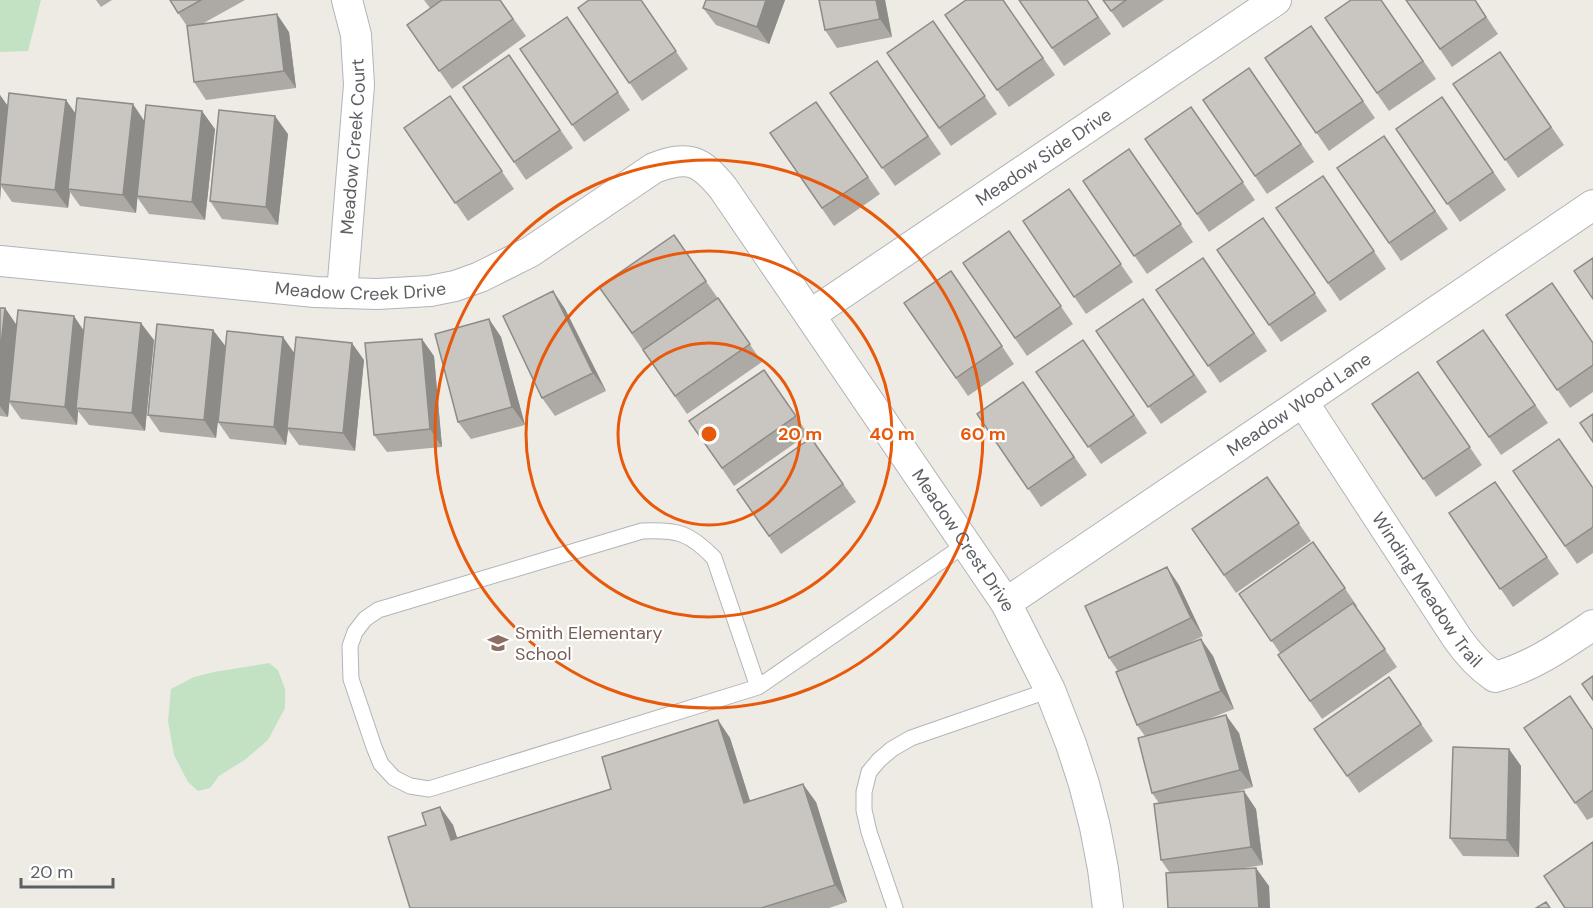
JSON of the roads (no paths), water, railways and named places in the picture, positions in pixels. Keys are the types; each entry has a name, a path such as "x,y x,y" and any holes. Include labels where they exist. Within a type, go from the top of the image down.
{"street":[{"name":"Meadow Creek Court","path":"342,293 359,85 356,35 347,0"},
{"name":"Meadow Side Drive","path":"810,315 1276,0"},
{"name":"Meadow Creek Drive","path":"0,261 300,291 403,294 430,291 455,286 480,277 530,252 654,168 688,161"},
{"name":"Meadow Crest Drive","path":"688,161 705,168 723,188 1006,603 1050,690 1071,744 1095,826 1108,908"},
{"name":"Meadow Wood Lane","path":"1006,603 1593,206"},
{"name":"Winding Meadow Trail","path":"1303,402 1456,638 1482,668 1496,677 1515,672 1550,654 1593,625"}],"lane":[{"path":"758,687 714,558 700,543 682,534 662,530 642,531 378,610 365,619 355,632 350,646 351,679 381,764 394,778 410,786 429,789 758,687 966,544"},
{"path":"895,908 869,832 864,810 864,792 869,772 892,749 911,738 1050,690"}],"place":[{"name":"Smith Elementary School","path":"498,643"}]}
